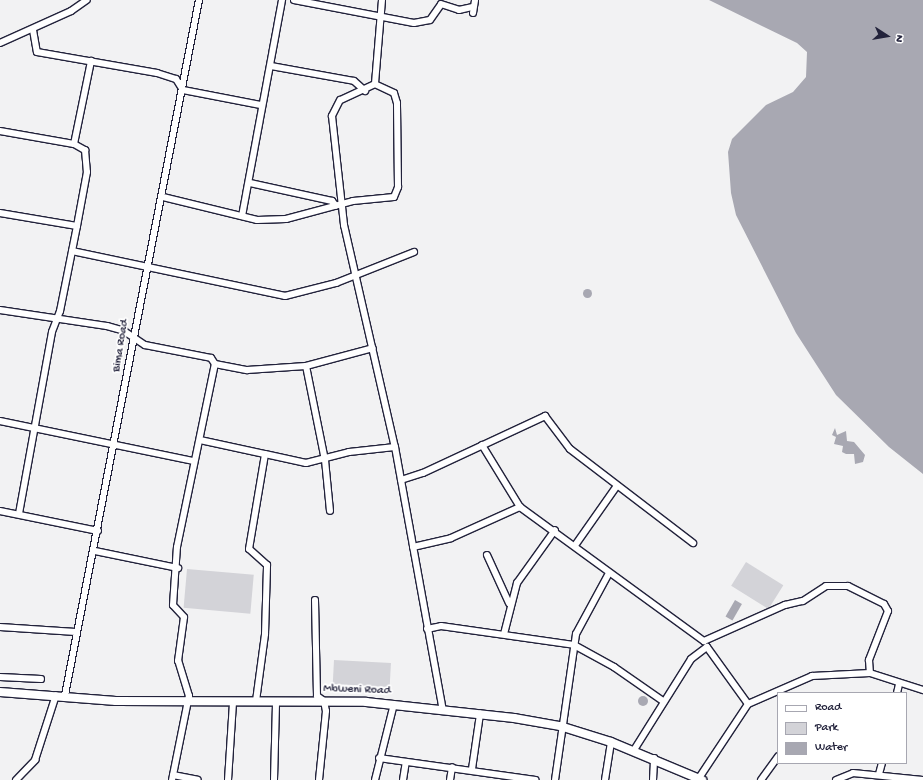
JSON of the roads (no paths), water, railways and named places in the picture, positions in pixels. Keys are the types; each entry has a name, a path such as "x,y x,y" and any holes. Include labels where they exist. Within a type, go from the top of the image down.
{"street":[{"path":"0,43 33,30 87,0"},
{"name":"Bima Road","path":"65,695 76,632 95,551 114,443 163,197 199,0"},
{"path":"242,216 250,183 261,105 271,66 282,0"},
{"path":"294,0 381,15 395,21 423,24 441,4 458,10 472,10 475,0"},
{"path":"336,7 337,0"},
{"path":"375,84 382,0"},
{"path":"33,30 36,51 167,75 176,79 183,90 261,105"},
{"path":"74,144 91,61"},
{"path":"271,66 354,81 365,91"},
{"path":"375,84 365,91 340,100 333,112 338,205 395,447 443,710"},
{"path":"163,197 257,220 286,219 338,205 390,199 397,193 398,103 394,93 375,84"},
{"path":"0,131 74,144 85,150 88,158 77,226 56,321 19,514"},
{"path":"250,183 332,201 338,205"},
{"path":"0,213 77,226"},
{"path":"72,251 285,296 355,276 414,252"},
{"path":"0,310 56,321 107,326 124,331 134,340 211,358 215,364 200,440 194,461 178,547 178,568 173,605 184,617 178,661 188,703 173,777 198,780"},
{"path":"215,364 247,370 306,366 372,348"},
{"path":"306,366 325,460 330,511"},
{"path":"401,480 545,416 570,449 616,487 693,543"},
{"path":"0,421 114,443 194,461"},
{"path":"200,440 300,463 325,460 349,452 395,447"},
{"path":"482,445 520,506 576,544 609,573 706,644 748,704"},
{"path":"256,701 265,634 267,565 249,549 265,454"},
{"path":"576,544 616,487"},
{"path":"413,548 451,538 520,506"},
{"path":"0,511 98,531"},
{"path":"504,634 509,603 524,569 555,530"},
{"path":"95,551 178,568"},
{"path":"487,555 509,603"},
{"path":"555,780 560,726 574,646 580,623 609,573"},
{"path":"634,750 663,701 691,659 706,644 785,604 803,601 826,586 848,586 884,604 888,611 870,660 870,673"},
{"path":"315,600 317,696 324,701 326,712 319,780"},
{"path":"427,629 441,626 504,634 574,646 614,667 663,701"},
{"path":"0,627 76,632"},
{"path":"700,779 748,704 812,676 870,673 899,684 923,690"},
{"path":"0,677 41,679"},
{"path":"897,692 899,684"},
{"name":"Mbweni Road","path":"0,692 188,703 324,701 394,704 480,714 560,726 634,750 700,779"},
{"path":"16,780 35,760 56,695"},
{"path":"274,780 276,701"},
{"path":"228,780 233,702"},
{"path":"375,780 379,758 394,704"},
{"path":"472,769 480,714"},
{"path":"605,780 612,742"},
{"path":"379,758 472,769 507,778 535,780"},
{"path":"653,780 654,758"},
{"path":"761,780 777,758"},
{"path":"404,780 406,762"},
{"path":"879,774 882,764"},
{"path":"450,780 452,767"},
{"path":"836,780 853,773 879,774 923,780"}],"water":[{"path":"709,0 923,0 923,474 889,447 836,395 796,333 736,215 731,193 728,152 732,139 766,105 793,92 806,77 807,52 797,43"},
{"path":"587,288 592,293 587,298 582,293"},
{"path":"835,428 837,435 846,431 847,441 854,442 865,455 863,462 855,464 854,454 846,454 842,452 843,446 834,444 836,437 832,435"},
{"path":"735,600 742,604 732,620 726,616"},
{"path":"641,696 645,696 647,697 647,705 641,706 638,703 638,699"}]}
